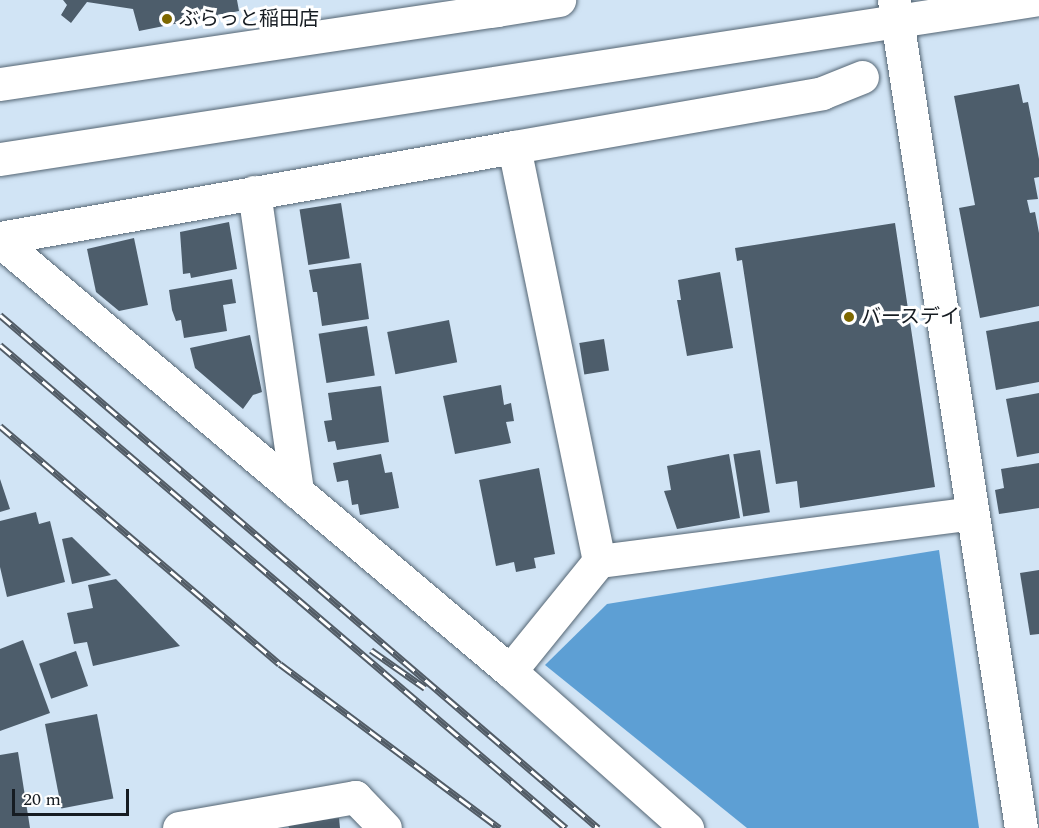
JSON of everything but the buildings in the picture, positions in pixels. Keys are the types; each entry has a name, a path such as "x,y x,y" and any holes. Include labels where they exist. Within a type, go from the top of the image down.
{"street":[{"path":"0,84 496,5 559,0"},
{"path":"0,159 895,10 1034,0"},
{"path":"895,10 1020,828"},
{"path":"0,240 254,192 822,93 862,78"},
{"path":"514,147 599,561"},
{"path":"254,192 297,492"},
{"path":"0,240 510,671 687,828"},
{"path":"510,671 599,561 972,513"},
{"path":"181,828 355,797 385,828"}],"water":[{"path":"939,550 979,828 747,828 545,665 607,604"}],"railway":[{"path":"0,315 598,828"},
{"path":"0,345 566,828"},
{"path":"0,426 280,664 499,828"},
{"path":"371,650 425,688"}],"place":[{"name":"ぶらっと稲田店","path":"167,19"},
{"name":"バースデイ","path":"849,317"}]}
